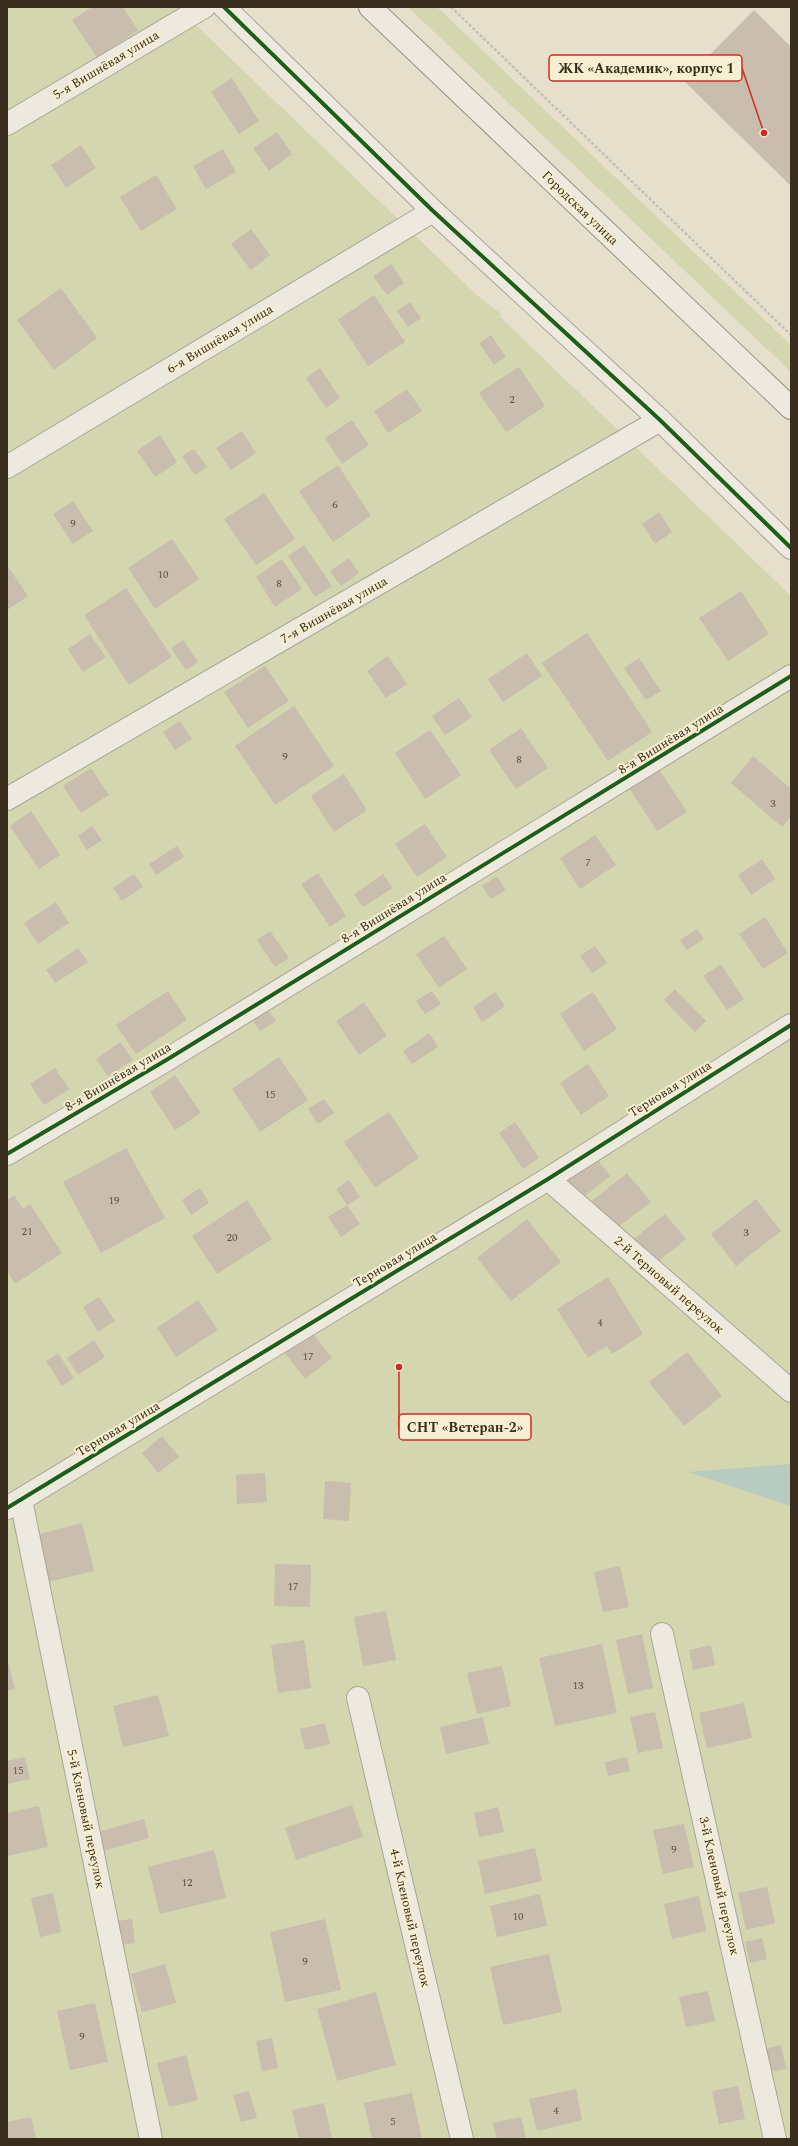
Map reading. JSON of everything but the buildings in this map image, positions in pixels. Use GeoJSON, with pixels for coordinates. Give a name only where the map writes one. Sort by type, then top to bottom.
{"type":"FeatureCollection","features":[{"type":"Feature","properties":{"kind":"street","name":"5-я Вишнёвая улица"},"geometry":{"type":"LineString","coordinates":[[7,124],[204,7]]}},
{"type":"Feature","properties":{"kind":"street"},"geometry":{"type":"LineString","coordinates":[[224,7],[433,211],[660,420],[791,548]]}},
{"type":"Feature","properties":{"kind":"street","name":"Городская улица"},"geometry":{"type":"LineString","coordinates":[[370,7],[791,408]]}},
{"type":"Feature","properties":{"kind":"street","name":"6-я Вишнёвая улица"},"geometry":{"type":"LineString","coordinates":[[7,467],[433,211]]}},
{"type":"Feature","properties":{"kind":"street","name":"7-я Вишнёвая улица"},"geometry":{"type":"LineString","coordinates":[[7,799],[660,420]]}},
{"type":"Feature","properties":{"kind":"street","name":"8-я Вишнёвая улица"},"geometry":{"type":"LineString","coordinates":[[7,1154],[168,1059],[791,676]]}},
{"type":"Feature","properties":{"kind":"street","name":"Терновая улица"},"geometry":{"type":"LineString","coordinates":[[14,1504],[548,1179],[791,1025]]}},
{"type":"Feature","properties":{"kind":"street","name":"2-й Терновый переулок"},"geometry":{"type":"LineString","coordinates":[[548,1179],[791,1391]]}},
{"type":"Feature","properties":{"kind":"street","name":"5-й Кленовый переулок"},"geometry":{"type":"LineString","coordinates":[[14,1504],[151,2139]]}},
{"type":"Feature","properties":{"kind":"street","name":"3-й Кленовый переулок"},"geometry":{"type":"LineString","coordinates":[[662,1634],[776,2139]]}},
{"type":"Feature","properties":{"kind":"street","name":"4-й Кленовый переулок"},"geometry":{"type":"LineString","coordinates":[[358,1698],[462,2139]]}},
{"type":"Feature","properties":{"kind":"path"},"geometry":{"type":"LineString","coordinates":[[451,7],[791,335]]}},
{"type":"Feature","properties":{"kind":"green space"},"geometry":{"type":"Polygon","coordinates":[[[7,7],[177,7],[478,296],[501,314],[499,316],[791,596],[791,2139],[7,2139],[7,7]]]}},
{"type":"Feature","properties":{"kind":"green space"},"geometry":{"type":"Polygon","coordinates":[[[408,7],[437,7],[791,345],[791,372],[408,7]]]}},
{"type":"Feature","properties":{"kind":"shaded area"},"geometry":{"type":"Polygon","coordinates":[[[791,1464],[791,1506],[688,1472],[791,1464]]]}},
{"type":"Feature","properties":{"kind":"cycle path"},"geometry":{"type":"LineString","coordinates":[[224,7],[433,211],[660,420],[791,548]]}},
{"type":"Feature","properties":{"kind":"cycle path"},"geometry":{"type":"LineString","coordinates":[[7,1154],[168,1059],[791,676]]}},
{"type":"Feature","properties":{"kind":"cycle path"},"geometry":{"type":"LineString","coordinates":[[7,1508],[548,1179],[791,1025]]}},
{"type":"Feature","properties":{"kind":"place","name":"ЖК «Академик», корпус 1"},"geometry":{"type":"Point","coordinates":[764,133]}},
{"type":"Feature","properties":{"kind":"place","name":"СНТ «Ветеран-2»"},"geometry":{"type":"Point","coordinates":[399,1367]}}]}
